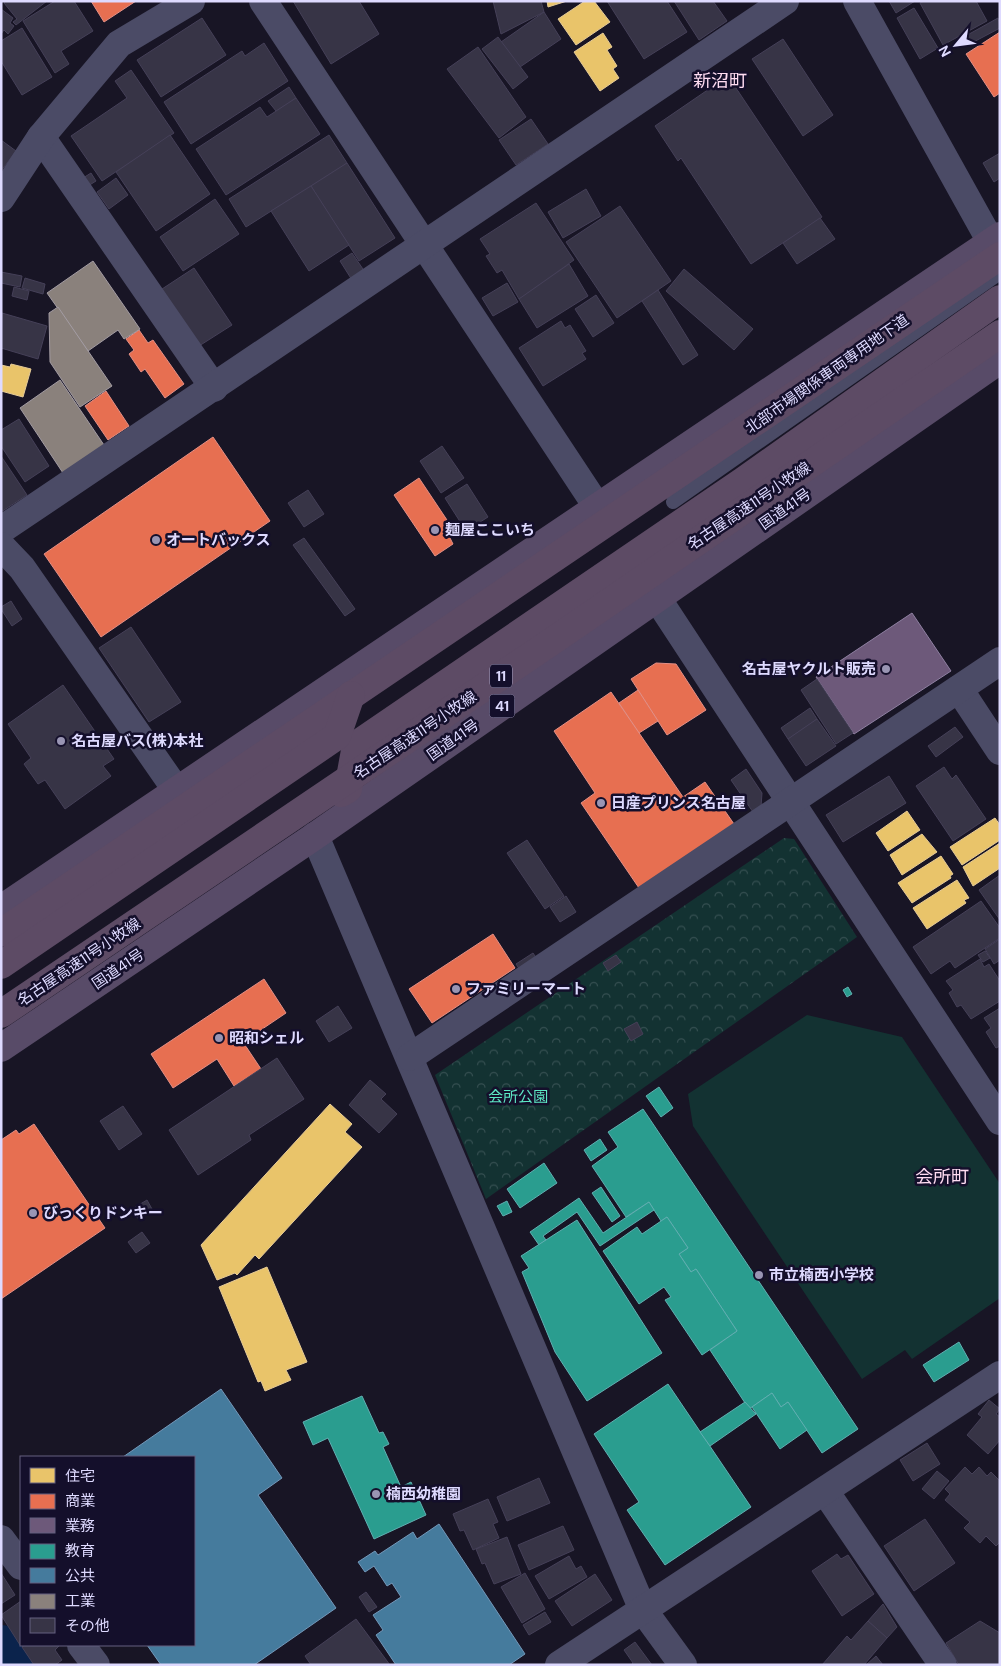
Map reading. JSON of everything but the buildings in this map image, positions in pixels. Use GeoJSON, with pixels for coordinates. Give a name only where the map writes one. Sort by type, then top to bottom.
{"type":"FeatureCollection","features":[{"type":"Feature","properties":{"kind":"highway"},"geometry":{"type":"LineString","coordinates":[[1,909],[598,508],[997,244]]}},
{"type":"Feature","properties":{"kind":"highway"},"geometry":{"type":"LineString","coordinates":[[1,933],[350,695],[997,244]]}},
{"type":"Feature","properties":{"kind":"highway"},"geometry":{"type":"LineString","coordinates":[[1,1026],[13,1012],[348,789],[356,745],[743,481],[1000,299]]}},
{"type":"Feature","properties":{"kind":"highway","name":"名古屋高速11号小牧線"},"geometry":{"type":"LineString","coordinates":[[13,1012],[1000,334]]}},
{"type":"Feature","properties":{"kind":"highway","name":"国道41号"},"geometry":{"type":"LineString","coordinates":[[1,1048],[315,836],[1000,360]]}},
{"type":"Feature","properties":{"kind":"highway"},"geometry":{"type":"LineString","coordinates":[[1,964],[337,736],[350,695]]}},
{"type":"Feature","properties":{"kind":"street"},"geometry":{"type":"LineString","coordinates":[[1,198],[41,137],[119,44],[191,1]]}},
{"type":"Feature","properties":{"kind":"street"},"geometry":{"type":"LineString","coordinates":[[263,1],[598,508]]}},
{"type":"Feature","properties":{"kind":"street"},"geometry":{"type":"LineString","coordinates":[[1,530],[214,388],[784,1]]}},
{"type":"Feature","properties":{"kind":"street"},"geometry":{"type":"LineString","coordinates":[[857,1],[997,244]]}},
{"type":"Feature","properties":{"kind":"street"},"geometry":{"type":"LineString","coordinates":[[41,137],[214,388]]}},
{"type":"Feature","properties":{"kind":"street"},"geometry":{"type":"LineString","coordinates":[[1,546],[22,568],[176,791]]}},
{"type":"Feature","properties":{"kind":"street"},"geometry":{"type":"LineString","coordinates":[[657,598],[1000,1121]]}},
{"type":"Feature","properties":{"kind":"street"},"geometry":{"type":"LineString","coordinates":[[410,1057],[1000,661]]}},
{"type":"Feature","properties":{"kind":"street"},"geometry":{"type":"LineString","coordinates":[[959,689],[1000,751]]}},
{"type":"Feature","properties":{"kind":"street"},"geometry":{"type":"LineString","coordinates":[[315,836],[643,1610],[683,1665]]}},
{"type":"Feature","properties":{"kind":"street"},"geometry":{"type":"LineString","coordinates":[[559,1665],[1000,1374]]}},
{"type":"Feature","properties":{"kind":"street"},"geometry":{"type":"LineString","coordinates":[[825,1491],[943,1665]]}},
{"type":"Feature","properties":{"kind":"street"},"geometry":{"type":"LineString","coordinates":[[1,1539],[20,1565]]}},
{"type":"Feature","properties":{"kind":"street"},"geometry":{"type":"LineString","coordinates":[[82,1646],[96,1665]]}},
{"type":"Feature","properties":{"kind":"lane","name":"北部市場関係車両専用地下道"},"geometry":{"type":"LineString","coordinates":[[672,502],[1000,273]]}},
{"type":"Feature","properties":{"kind":"green space","name":"会所公園"},"geometry":{"type":"Polygon","coordinates":[[[784,838],[794,839],[857,937],[486,1199],[435,1075],[784,838]]]}},
{"type":"Feature","properties":{"kind":"green space"},"geometry":{"type":"Polygon","coordinates":[[[807,1015],[902,1037],[1000,1184],[1000,1298],[912,1359],[905,1350],[862,1379],[693,1126],[688,1094],[807,1015]]]}},
{"type":"Feature","properties":{"kind":"waterway"},"geometry":{"type":"LineString","coordinates":[[1,1652],[10,1665]]}},
{"type":"Feature","properties":{"kind":"place","name":"麺屋ここいち"},"geometry":{"type":"Point","coordinates":[435,530]}},
{"type":"Feature","properties":{"kind":"place","name":"オートバックス"},"geometry":{"type":"Point","coordinates":[156,540]}},
{"type":"Feature","properties":{"kind":"place","name":"名古屋ヤクルト販売"},"geometry":{"type":"Point","coordinates":[886,669]}},
{"type":"Feature","properties":{"kind":"place","name":"名古屋バス(株)本社"},"geometry":{"type":"Point","coordinates":[61,741]}},
{"type":"Feature","properties":{"kind":"place","name":"日産プリンス名古屋"},"geometry":{"type":"Point","coordinates":[601,803]}},
{"type":"Feature","properties":{"kind":"place","name":"ファミリーマート"},"geometry":{"type":"Point","coordinates":[456,989]}},
{"type":"Feature","properties":{"kind":"place","name":"昭和シェル"},"geometry":{"type":"Point","coordinates":[219,1038]}},
{"type":"Feature","properties":{"kind":"place","name":"びっくりドンキー"},"geometry":{"type":"Point","coordinates":[33,1213]}},
{"type":"Feature","properties":{"kind":"place","name":"市立楠西小学校"},"geometry":{"type":"Point","coordinates":[759,1275]}},
{"type":"Feature","properties":{"kind":"place","name":"楠西幼稚園"},"geometry":{"type":"Point","coordinates":[376,1494]}},
{"type":"Feature","properties":{"kind":"district","name":"新沼町"},"geometry":{"type":"Point","coordinates":[720,81]}},
{"type":"Feature","properties":{"kind":"district","name":"会所町"},"geometry":{"type":"Point","coordinates":[942,1177]}}]}
